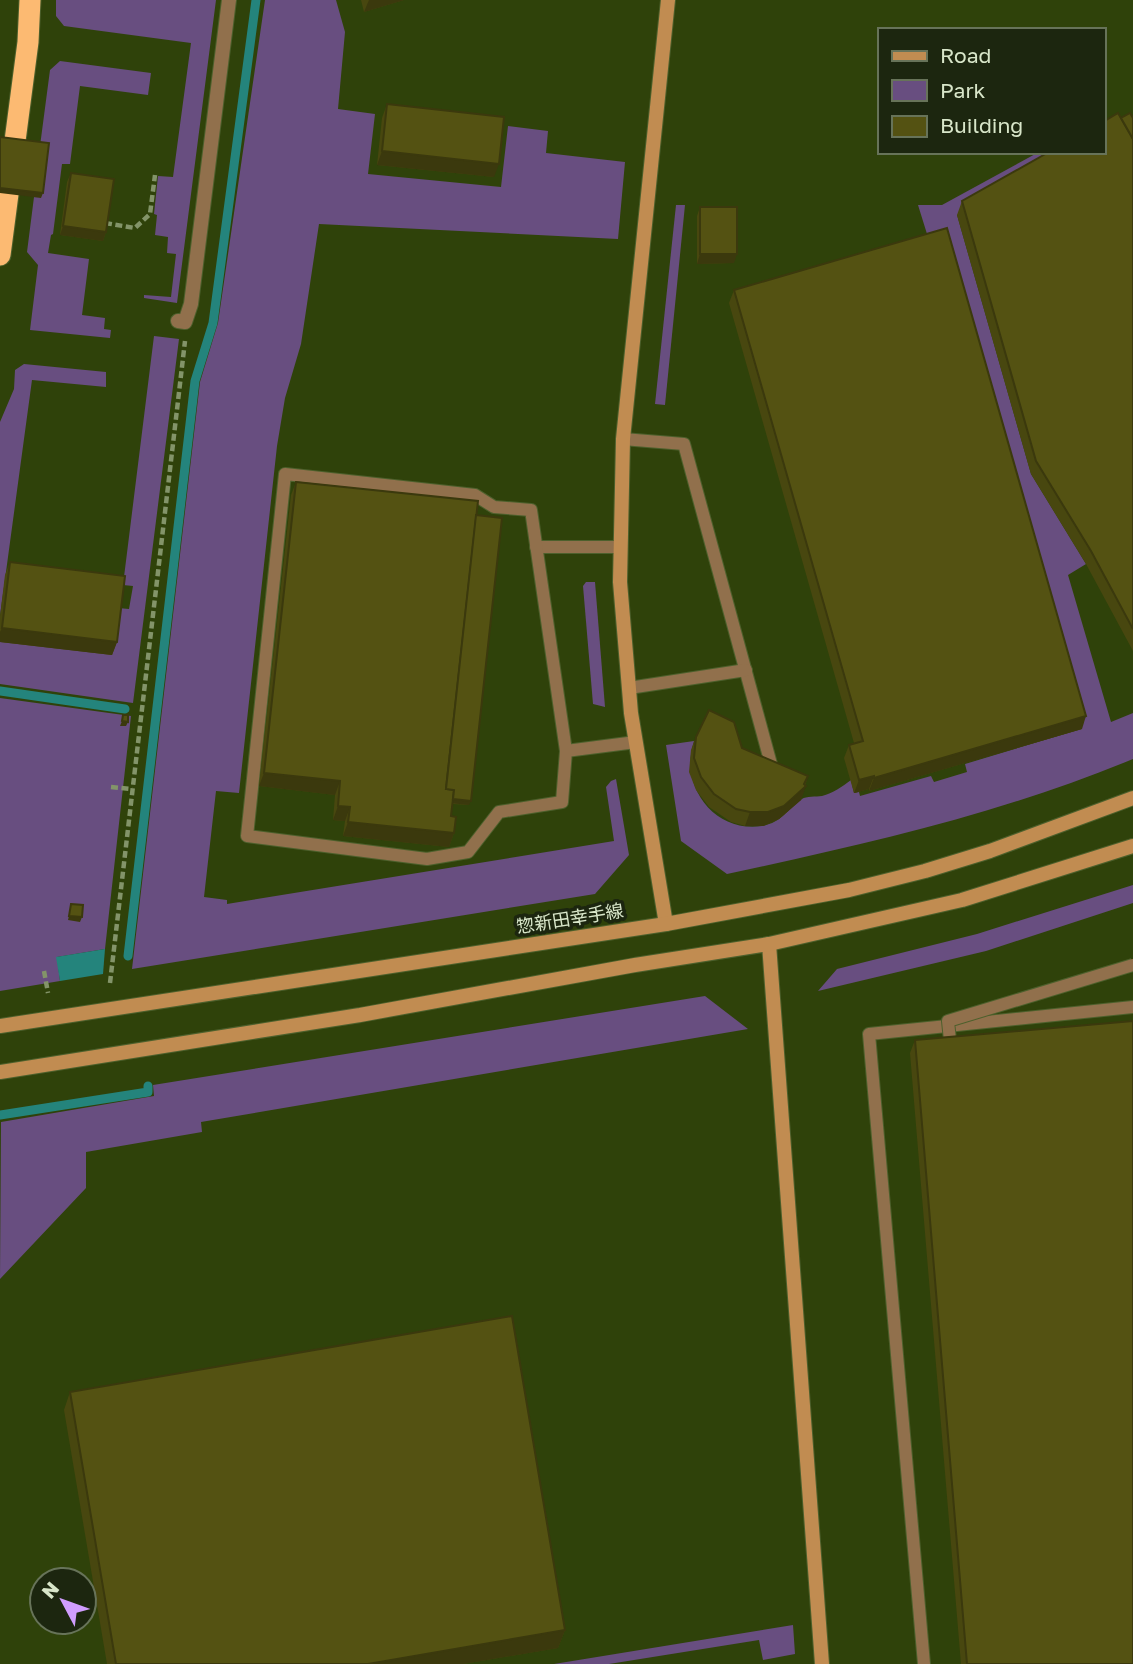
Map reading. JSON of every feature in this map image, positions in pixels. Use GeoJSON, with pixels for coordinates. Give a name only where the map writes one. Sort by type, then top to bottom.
{"type":"FeatureCollection","features":[{"type":"Feature","properties":{"kind":"highway"},"geometry":{"type":"LineString","coordinates":[[0,256],[28,43],[30,0]]}},
{"type":"Feature","properties":{"kind":"main road"},"geometry":{"type":"LineString","coordinates":[[666,924],[636,742],[620,582],[623,439],[668,0]]}},
{"type":"Feature","properties":{"kind":"main road","name":"惣新田幸手線"},"geometry":{"type":"LineString","coordinates":[[0,1026],[666,924],[849,890],[990,851],[1133,798]]}},
{"type":"Feature","properties":{"kind":"main road"},"geometry":{"type":"LineString","coordinates":[[0,1072],[334,1020],[635,965],[769,944],[962,900],[1133,846]]}},
{"type":"Feature","properties":{"kind":"main road"},"geometry":{"type":"LineString","coordinates":[[769,944],[822,1664]]}},
{"type":"Feature","properties":{"kind":"street"},"geometry":{"type":"LineString","coordinates":[[182,322],[191,304],[229,0]]}},
{"type":"Feature","properties":{"kind":"lane"},"geometry":{"type":"LineString","coordinates":[[623,439],[684,444],[771,764]]}},
{"type":"Feature","properties":{"kind":"lane"},"geometry":{"type":"LineString","coordinates":[[285,474],[475,495],[494,507],[530,510],[566,751],[562,802],[499,811],[468,852],[427,859],[247,836],[285,474]]}},
{"type":"Feature","properties":{"kind":"lane"},"geometry":{"type":"LineString","coordinates":[[536,547],[621,547]]}},
{"type":"Feature","properties":{"kind":"lane"},"geometry":{"type":"LineString","coordinates":[[629,688],[746,670]]}},
{"type":"Feature","properties":{"kind":"lane"},"geometry":{"type":"LineString","coordinates":[[566,751],[636,742]]}},
{"type":"Feature","properties":{"kind":"lane"},"geometry":{"type":"LineString","coordinates":[[951,1050],[948,1021],[1133,965]]}},
{"type":"Feature","properties":{"kind":"lane"},"geometry":{"type":"LineString","coordinates":[[924,1664],[869,1034],[1133,1007]]}},
{"type":"Feature","properties":{"kind":"path"},"geometry":{"type":"LineString","coordinates":[[105,223],[135,228],[150,214],[155,175]]}},
{"type":"Feature","properties":{"kind":"path"},"geometry":{"type":"LineString","coordinates":[[110,984],[185,340],[182,322]]}},
{"type":"Feature","properties":{"kind":"path"},"geometry":{"type":"LineString","coordinates":[[111,787],[132,789]]}},
{"type":"Feature","properties":{"kind":"path"},"geometry":{"type":"LineString","coordinates":[[44,971],[48,993]]}},
{"type":"Feature","properties":{"kind":"green space"},"geometry":{"type":"Polygon","coordinates":[[[56,0],[216,0],[177,303],[144,298],[144,295],[171,297],[176,254],[167,253],[168,237],[155,235],[157,215],[154,214],[158,176],[173,177],[191,43],[64,26],[56,16],[56,0]]]}},
{"type":"Feature","properties":{"kind":"green space"},"geometry":{"type":"Polygon","coordinates":[[[265,0],[336,0],[345,32],[338,109],[375,114],[368,174],[501,187],[508,126],[548,131],[546,153],[625,162],[618,239],[319,224],[301,344],[285,398],[277,446],[239,793],[216,791],[204,897],[227,900],[227,904],[614,841],[606,787],[616,779],[629,855],[595,894],[132,969],[200,382],[218,323],[265,0]]]}},
{"type":"Feature","properties":{"kind":"green space"},"geometry":{"type":"Polygon","coordinates":[[[60,61],[151,73],[148,95],[80,86],[70,164],[62,164],[48,253],[89,259],[82,315],[105,318],[104,329],[111,330],[110,338],[30,330],[38,265],[27,252],[34,197],[41,197],[40,146],[50,70],[60,61]]]}},
{"type":"Feature","properties":{"kind":"green space"},"geometry":{"type":"Polygon","coordinates":[[[1035,154],[1064,154],[957,215],[1031,474],[1086,564],[1068,575],[1111,722],[1133,713],[1133,759],[1083,779],[983,812],[882,839],[727,874],[681,841],[666,745],[694,741],[691,758],[696,790],[715,814],[729,822],[762,826],[780,818],[804,798],[826,795],[851,780],[854,793],[859,792],[860,796],[931,776],[934,782],[967,772],[965,764],[1081,729],[918,205],[942,205],[1035,154]]]}},
{"type":"Feature","properties":{"kind":"green space"},"geometry":{"type":"Polygon","coordinates":[[[676,205],[685,205],[665,405],[655,404],[676,205]]]}},
{"type":"Feature","properties":{"kind":"green space"},"geometry":{"type":"Polygon","coordinates":[[[154,336],[179,339],[133,703],[0,684],[0,642],[118,608],[129,609],[133,586],[123,585],[154,336]]]}},
{"type":"Feature","properties":{"kind":"green space"},"geometry":{"type":"Polygon","coordinates":[[[24,364],[106,372],[106,387],[32,380],[0,616],[0,422],[14,389],[15,370],[24,364]]]}},
{"type":"Feature","properties":{"kind":"green space"},"geometry":{"type":"Polygon","coordinates":[[[586,582],[595,582],[605,707],[593,704],[583,586],[586,582]]]}},
{"type":"Feature","properties":{"kind":"green space"},"geometry":{"type":"Polygon","coordinates":[[[0,698],[131,716],[105,949],[57,957],[60,981],[0,991],[0,698]]]}},
{"type":"Feature","properties":{"kind":"green space"},"geometry":{"type":"Polygon","coordinates":[[[1133,885],[1133,903],[986,951],[818,991],[837,969],[977,934],[1133,885]]]}},
{"type":"Feature","properties":{"kind":"green space"},"geometry":{"type":"Polygon","coordinates":[[[705,996],[748,1029],[201,1122],[202,1132],[86,1152],[86,1188],[0,1279],[1,1122],[154,1096],[153,1085],[705,996]]]}},
{"type":"Feature","properties":{"kind":"green space"},"geometry":{"type":"Polygon","coordinates":[[[793,1625],[795,1654],[763,1660],[759,1640],[609,1664],[554,1664],[793,1625]]]}},
{"type":"Feature","properties":{"kind":"water"},"geometry":{"type":"Polygon","coordinates":[[[105,949],[103,974],[60,981],[56,957],[105,949]]]}},
{"type":"Feature","properties":{"kind":"building"},"geometry":{"type":"Polygon","coordinates":[[[387,104],[504,117],[499,164],[382,151],[387,104]]]}},
{"type":"Feature","properties":{"kind":"building"},"geometry":{"type":"Polygon","coordinates":[[[1118,113],[1133,139],[1133,629],[1091,551],[1036,461],[962,201],[1045,154],[1105,154],[1105,121],[1118,113]]]}},
{"type":"Feature","properties":{"kind":"building"},"geometry":{"type":"Polygon","coordinates":[[[1130,113],[1133,118],[1133,139],[1121,118],[1130,113]]]}},
{"type":"Feature","properties":{"kind":"building"},"geometry":{"type":"Polygon","coordinates":[[[0,137],[49,143],[43,193],[0,188],[0,137]]]}},
{"type":"Feature","properties":{"kind":"building"},"geometry":{"type":"Polygon","coordinates":[[[71,173],[114,179],[106,232],[63,226],[71,173]]]}},
{"type":"Feature","properties":{"kind":"building"},"geometry":{"type":"Polygon","coordinates":[[[700,207],[737,207],[737,254],[700,254],[700,207]]]}},
{"type":"Feature","properties":{"kind":"building"},"geometry":{"type":"Polygon","coordinates":[[[947,228],[1086,716],[874,778],[859,780],[849,745],[863,741],[734,290],[947,228]]]}},
{"type":"Feature","properties":{"kind":"building"},"geometry":{"type":"Polygon","coordinates":[[[296,482],[478,501],[446,789],[454,790],[451,816],[456,817],[454,833],[348,822],[350,807],[338,806],[340,781],[264,773],[296,482]]]}},
{"type":"Feature","properties":{"kind":"building"},"geometry":{"type":"Polygon","coordinates":[[[476,515],[502,518],[471,801],[453,799],[454,790],[446,789],[476,515]]]}},
{"type":"Feature","properties":{"kind":"building"},"geometry":{"type":"Polygon","coordinates":[[[10,562],[125,576],[117,642],[2,628],[10,562]]]}},
{"type":"Feature","properties":{"kind":"building"},"geometry":{"type":"Polygon","coordinates":[[[709,710],[734,722],[742,748],[808,776],[804,784],[806,786],[784,806],[768,812],[736,809],[714,794],[701,777],[694,758],[696,737],[709,710]]]}},
{"type":"Feature","properties":{"kind":"building"},"geometry":{"type":"Polygon","coordinates":[[[123,715],[128,715],[128,722],[122,721],[123,715]]]}},
{"type":"Feature","properties":{"kind":"building"},"geometry":{"type":"Polygon","coordinates":[[[71,904],[83,905],[82,917],[69,916],[71,904]]]}},
{"type":"Feature","properties":{"kind":"building"},"geometry":{"type":"Polygon","coordinates":[[[1133,1021],[1133,1664],[967,1664],[915,1040],[1133,1021]]]}},
{"type":"Feature","properties":{"kind":"building"},"geometry":{"type":"Polygon","coordinates":[[[512,1316],[565,1630],[368,1664],[116,1664],[70,1392],[512,1316]]]}},
{"type":"Feature","properties":{"kind":"waterway"},"geometry":{"type":"LineString","coordinates":[[128,956],[195,381],[213,323],[256,0]]}},
{"type":"Feature","properties":{"kind":"waterway"},"geometry":{"type":"LineString","coordinates":[[0,691],[125,709]]}},
{"type":"Feature","properties":{"kind":"waterway"},"geometry":{"type":"LineString","coordinates":[[0,1115],[148,1092],[148,1086]]}}]}
